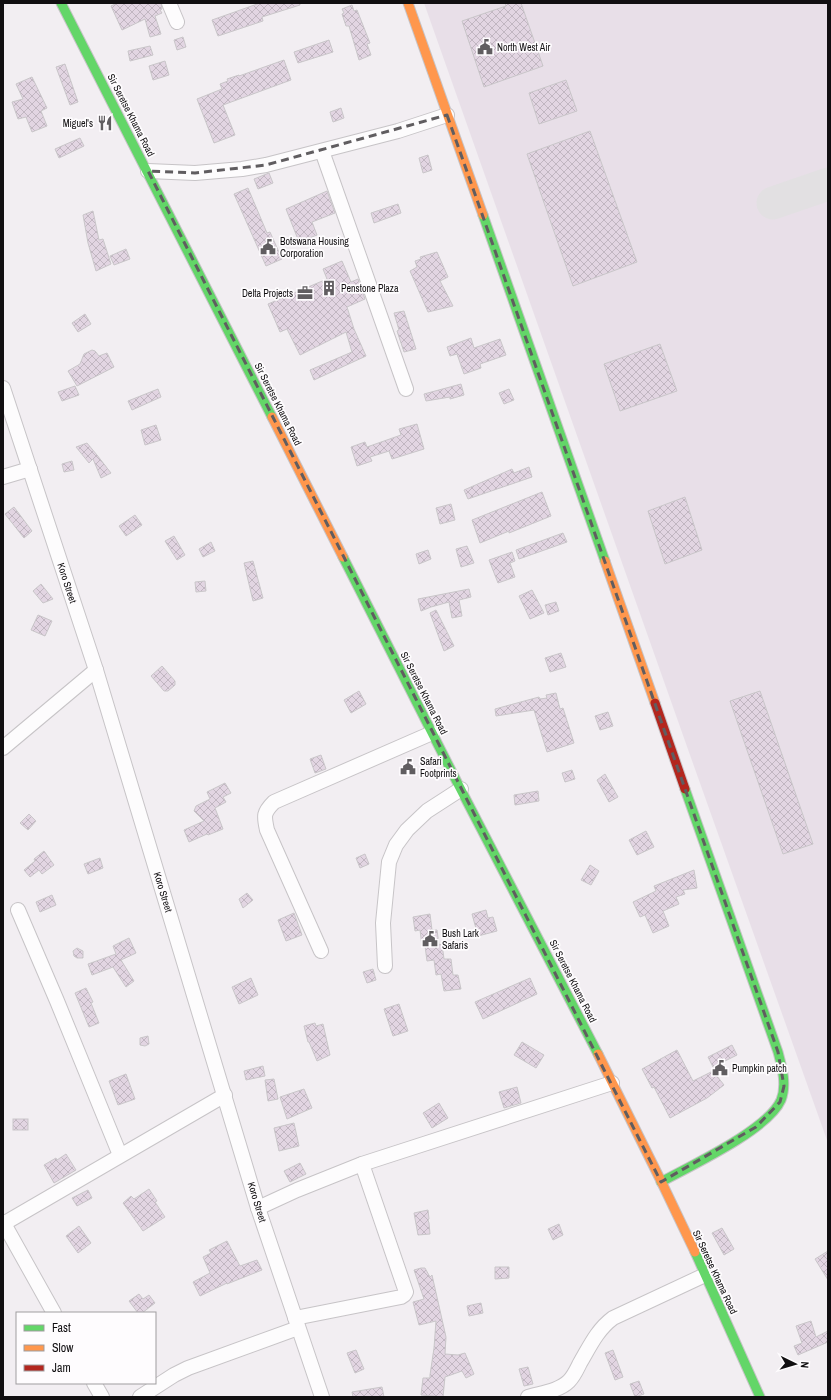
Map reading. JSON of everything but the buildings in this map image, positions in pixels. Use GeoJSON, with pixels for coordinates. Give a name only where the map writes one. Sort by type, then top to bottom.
{"type":"FeatureCollection","features":[{"type":"Feature","properties":{"kind":"main road","name":"Sir Seretse Khama Road"},"geometry":{"type":"LineString","coordinates":[[61,3],[148,171],[432,733],[612,1083],[705,1274],[760,1397]]}},
{"type":"Feature","properties":{"kind":"main road"},"geometry":{"type":"LineString","coordinates":[[408,3],[776,1045],[782,1068],[784,1086],[780,1102],[769,1116],[739,1138],[661,1182]]}},
{"type":"Feature","properties":{"kind":"street"},"geometry":{"type":"LineString","coordinates":[[169,3],[177,22]]}},
{"type":"Feature","properties":{"kind":"street"},"geometry":{"type":"LineString","coordinates":[[148,171],[195,173],[242,169],[266,165],[398,131],[447,115]]}},
{"type":"Feature","properties":{"kind":"street"},"geometry":{"type":"LineString","coordinates":[[322,151],[406,389]]}},
{"type":"Feature","properties":{"kind":"street","name":"Koro Street"},"geometry":{"type":"LineString","coordinates":[[3,388],[96,670],[258,1208],[322,1397]]}},
{"type":"Feature","properties":{"kind":"street"},"geometry":{"type":"LineString","coordinates":[[3,477],[30,469]]}},
{"type":"Feature","properties":{"kind":"street"},"geometry":{"type":"LineString","coordinates":[[3,748],[96,670]]}},
{"type":"Feature","properties":{"kind":"street"},"geometry":{"type":"LineString","coordinates":[[321,952],[267,830],[264,819],[267,810],[274,802],[432,733]]}},
{"type":"Feature","properties":{"kind":"street"},"geometry":{"type":"LineString","coordinates":[[384,966],[382,923],[389,862],[396,845],[407,830],[427,811],[461,789]]}},
{"type":"Feature","properties":{"kind":"street"},"geometry":{"type":"LineString","coordinates":[[18,910],[120,1155]]}},
{"type":"Feature","properties":{"kind":"street"},"geometry":{"type":"LineString","coordinates":[[258,1208],[297,1190],[362,1164],[612,1083]]}},
{"type":"Feature","properties":{"kind":"street"},"geometry":{"type":"LineString","coordinates":[[53,1312],[3,1223],[224,1095]]}},
{"type":"Feature","properties":{"kind":"street"},"geometry":{"type":"LineString","coordinates":[[140,1397],[174,1375],[188,1368],[297,1323],[404,1295],[406,1292],[362,1164]]}},
{"type":"Feature","properties":{"kind":"street"},"geometry":{"type":"LineString","coordinates":[[528,1397],[559,1388],[568,1382],[575,1373],[603,1325],[613,1318],[705,1274]]}},
{"type":"Feature","properties":{"kind":"street"},"geometry":{"type":"LineString","coordinates":[[95,1384],[102,1397]]}},
{"type":"Feature","properties":{"kind":"highlighted area"},"geometry":{"type":"Polygon","coordinates":[[[447,115],[778,1052],[784,1086],[780,1102],[756,1127],[661,1182],[148,171],[195,173],[266,165],[447,115]]]}},
{"type":"Feature","properties":{"kind":"shaded area"},"geometry":{"type":"Polygon","coordinates":[[[424,3],[828,3],[828,1143],[690,755],[424,3]]]}},
{"type":"Feature","properties":{"kind":"taxiway"},"geometry":{"type":"LineString","coordinates":[[773,203],[828,184]]}},
{"type":"Feature","properties":{"kind":"traffic: fast"},"geometry":{"type":"LineString","coordinates":[[61,3],[272,417]]}},
{"type":"Feature","properties":{"kind":"traffic: fast"},"geometry":{"type":"LineString","coordinates":[[483,215],[605,561]]}},
{"type":"Feature","properties":{"kind":"traffic: fast"},"geometry":{"type":"LineString","coordinates":[[343,557],[459,786],[598,1054]]}},
{"type":"Feature","properties":{"kind":"traffic: fast"},"geometry":{"type":"LineString","coordinates":[[661,1182],[727,1146],[761,1123],[781,1100],[784,1088],[778,1052],[685,789]]}},
{"type":"Feature","properties":{"kind":"traffic: fast"},"geometry":{"type":"LineString","coordinates":[[695,1252],[760,1397]]}},
{"type":"Feature","properties":{"kind":"traffic: slow"},"geometry":{"type":"LineString","coordinates":[[408,3],[483,215]]}},
{"type":"Feature","properties":{"kind":"traffic: slow"},"geometry":{"type":"LineString","coordinates":[[272,417],[343,557]]}},
{"type":"Feature","properties":{"kind":"traffic: slow"},"geometry":{"type":"LineString","coordinates":[[605,561],[655,703]]}},
{"type":"Feature","properties":{"kind":"traffic: slow"},"geometry":{"type":"LineString","coordinates":[[598,1054],[695,1252]]}},
{"type":"Feature","properties":{"kind":"traffic: jam"},"geometry":{"type":"LineString","coordinates":[[655,703],[685,789]]}},
{"type":"Feature","properties":{"kind":"place","name":"North West Air"},"geometry":{"type":"Point","coordinates":[485,47]}},
{"type":"Feature","properties":{"kind":"place","name":"Miguel's"},"geometry":{"type":"Point","coordinates":[105,123]}},
{"type":"Feature","properties":{"kind":"place","name":"Botswana Housing Corporation"},"geometry":{"type":"Point","coordinates":[268,247]}},
{"type":"Feature","properties":{"kind":"place","name":"Penstone Plaza"},"geometry":{"type":"Point","coordinates":[329,288]}},
{"type":"Feature","properties":{"kind":"place","name":"Delta Projects"},"geometry":{"type":"Point","coordinates":[305,293]}},
{"type":"Feature","properties":{"kind":"place","name":"Safari Footprints"},"geometry":{"type":"Point","coordinates":[408,767]}},
{"type":"Feature","properties":{"kind":"place","name":"Bush Lark Safaris"},"geometry":{"type":"Point","coordinates":[430,939]}},
{"type":"Feature","properties":{"kind":"place","name":"Pumpkin patch"},"geometry":{"type":"Point","coordinates":[720,1068]}}]}
